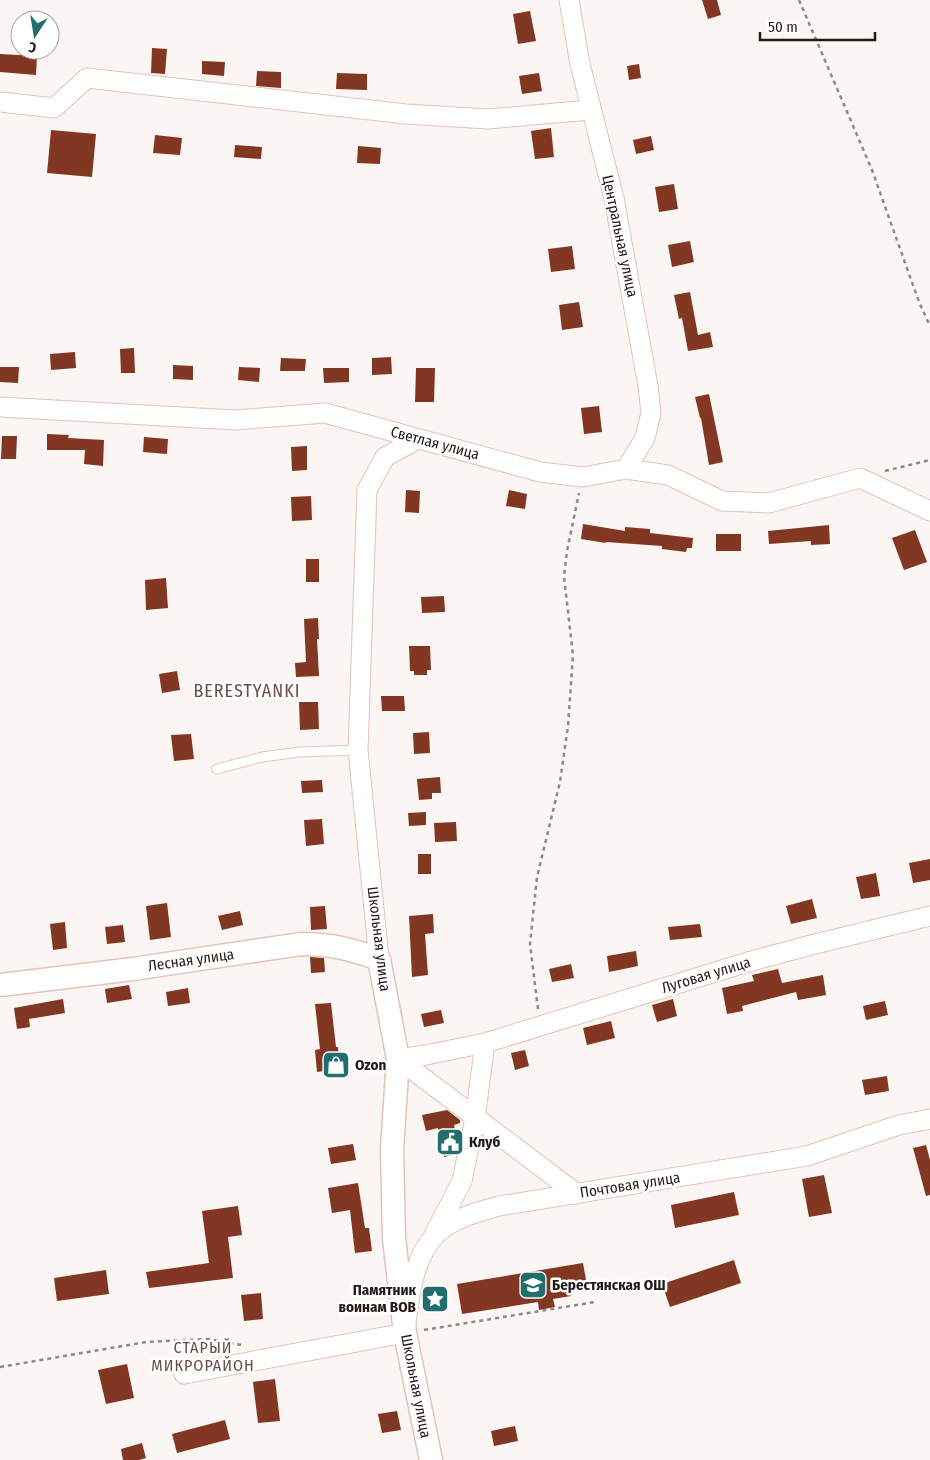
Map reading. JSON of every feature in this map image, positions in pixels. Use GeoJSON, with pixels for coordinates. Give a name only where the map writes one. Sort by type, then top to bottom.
{"type":"FeatureCollection","features":[{"type":"Feature","properties":{"kind":"street","name":"Центральная улица"},"geometry":{"type":"LineString","coordinates":[[569,0],[590,110],[614,198],[648,386],[651,413],[645,438],[626,469]]}},
{"type":"Feature","properties":{"kind":"street"},"geometry":{"type":"LineString","coordinates":[[0,102],[54,108],[87,78],[406,114],[488,119],[590,110]]}},
{"type":"Feature","properties":{"kind":"street","name":"Светлая улица"},"geometry":{"type":"LineString","coordinates":[[0,407],[236,420],[326,413],[540,472],[583,477],[626,469],[668,476],[722,501],[769,502],[860,478]]}},
{"type":"Feature","properties":{"kind":"street","name":"Школьная улица"},"geometry":{"type":"LineString","coordinates":[[418,439],[385,457],[367,490],[358,750],[380,959],[398,1059],[392,1149],[394,1238],[406,1333],[431,1460]]}},
{"type":"Feature","properties":{"kind":"street"},"geometry":{"type":"LineString","coordinates":[[860,478],[930,511]]}},
{"type":"Feature","properties":{"kind":"street","name":"Луговая улица"},"geometry":{"type":"LineString","coordinates":[[398,1059],[485,1043],[748,962],[930,916]]}},
{"type":"Feature","properties":{"kind":"street","name":"Лесная улица"},"geometry":{"type":"LineString","coordinates":[[0,985],[133,969],[301,944],[343,947],[380,959]]}},
{"type":"Feature","properties":{"kind":"street"},"geometry":{"type":"LineString","coordinates":[[432,1238],[462,1181],[475,1118],[485,1043]]}},
{"type":"Feature","properties":{"kind":"street"},"geometry":{"type":"LineString","coordinates":[[398,1059],[576,1194]]}},
{"type":"Feature","properties":{"kind":"street","name":"Почтовая улица"},"geometry":{"type":"LineString","coordinates":[[406,1333],[409,1298],[422,1255],[432,1238],[447,1225],[470,1214],[499,1206],[807,1156],[899,1126],[930,1119]]}},
{"type":"Feature","properties":{"kind":"street"},"geometry":{"type":"LineString","coordinates":[[184,1374],[406,1333]]}},
{"type":"Feature","properties":{"kind":"lane"},"geometry":{"type":"LineString","coordinates":[[217,768],[300,752],[358,750]]}},
{"type":"Feature","properties":{"kind":"path"},"geometry":{"type":"LineString","coordinates":[[799,0],[872,170],[919,302],[930,326]]}},
{"type":"Feature","properties":{"kind":"path"},"geometry":{"type":"LineString","coordinates":[[860,478],[930,460]]}},
{"type":"Feature","properties":{"kind":"path"},"geometry":{"type":"LineString","coordinates":[[540,1026],[530,944],[537,877],[560,782],[568,726],[573,655],[564,577],[567,551],[583,477]]}},
{"type":"Feature","properties":{"kind":"path"},"geometry":{"type":"LineString","coordinates":[[406,1333],[595,1302]]}},
{"type":"Feature","properties":{"kind":"path"},"geometry":{"type":"LineString","coordinates":[[0,1367],[146,1342],[209,1340],[246,1346]]}},
{"type":"Feature","properties":{"kind":"building"},"geometry":{"type":"Polygon","coordinates":[[[702,0],[717,0],[721,15],[708,19],[702,0]]]}},
{"type":"Feature","properties":{"kind":"building"},"geometry":{"type":"Polygon","coordinates":[[[530,11],[536,41],[518,44],[513,14],[530,11]]]}},
{"type":"Feature","properties":{"kind":"building"},"geometry":{"type":"Polygon","coordinates":[[[152,48],[167,49],[165,74],[151,73],[152,48]]]}},
{"type":"Feature","properties":{"kind":"building"},"geometry":{"type":"Polygon","coordinates":[[[0,54],[10,55],[10,60],[37,60],[36,75],[0,72],[0,54]]]}},
{"type":"Feature","properties":{"kind":"building"},"geometry":{"type":"Polygon","coordinates":[[[202,61],[225,62],[224,76],[202,74],[202,61]]]}},
{"type":"Feature","properties":{"kind":"building"},"geometry":{"type":"Polygon","coordinates":[[[639,64],[641,78],[629,80],[627,66],[639,64]]]}},
{"type":"Feature","properties":{"kind":"building"},"geometry":{"type":"Polygon","coordinates":[[[257,71],[281,72],[281,88],[256,86],[257,71]]]}},
{"type":"Feature","properties":{"kind":"building"},"geometry":{"type":"Polygon","coordinates":[[[337,73],[367,74],[367,90],[336,89],[337,73]]]}},
{"type":"Feature","properties":{"kind":"building"},"geometry":{"type":"Polygon","coordinates":[[[539,73],[542,91],[522,94],[519,76],[539,73]]]}},
{"type":"Feature","properties":{"kind":"building"},"geometry":{"type":"Polygon","coordinates":[[[551,128],[554,157],[535,159],[531,131],[551,128]]]}},
{"type":"Feature","properties":{"kind":"building"},"geometry":{"type":"Polygon","coordinates":[[[51,130],[96,134],[92,177],[47,173],[51,130]]]}},
{"type":"Feature","properties":{"kind":"building"},"geometry":{"type":"Polygon","coordinates":[[[155,135],[182,138],[180,155],[153,153],[155,135]]]}},
{"type":"Feature","properties":{"kind":"building"},"geometry":{"type":"Polygon","coordinates":[[[651,136],[654,150],[636,154],[633,140],[651,136]]]}},
{"type":"Feature","properties":{"kind":"building"},"geometry":{"type":"Polygon","coordinates":[[[235,145],[262,147],[261,159],[234,157],[235,145]]]}},
{"type":"Feature","properties":{"kind":"building"},"geometry":{"type":"Polygon","coordinates":[[[358,146],[381,148],[380,164],[357,163],[358,146]]]}},
{"type":"Feature","properties":{"kind":"building"},"geometry":{"type":"Polygon","coordinates":[[[674,184],[678,209],[659,212],[655,187],[674,184]]]}},
{"type":"Feature","properties":{"kind":"building"},"geometry":{"type":"Polygon","coordinates":[[[690,241],[694,262],[672,267],[668,245],[690,241]]]}},
{"type":"Feature","properties":{"kind":"building"},"geometry":{"type":"Polygon","coordinates":[[[572,246],[575,269],[551,272],[548,249],[572,246]]]}},
{"type":"Feature","properties":{"kind":"building"},"geometry":{"type":"Polygon","coordinates":[[[690,292],[698,335],[710,332],[713,347],[688,351],[682,318],[679,319],[674,295],[690,292]]]}},
{"type":"Feature","properties":{"kind":"building"},"geometry":{"type":"Polygon","coordinates":[[[579,302],[583,327],[562,330],[559,305],[579,302]]]}},
{"type":"Feature","properties":{"kind":"building"},"geometry":{"type":"Polygon","coordinates":[[[134,348],[135,373],[121,373],[120,349],[134,348]]]}},
{"type":"Feature","properties":{"kind":"building"},"geometry":{"type":"Polygon","coordinates":[[[75,352],[76,368],[51,370],[50,354],[75,352]]]}},
{"type":"Feature","properties":{"kind":"building"},"geometry":{"type":"Polygon","coordinates":[[[391,357],[392,374],[372,375],[372,358],[391,357]]]}},
{"type":"Feature","properties":{"kind":"building"},"geometry":{"type":"Polygon","coordinates":[[[281,358],[306,359],[305,371],[280,371],[281,358]]]}},
{"type":"Feature","properties":{"kind":"building"},"geometry":{"type":"Polygon","coordinates":[[[173,365],[193,366],[193,380],[173,379],[173,365]]]}},
{"type":"Feature","properties":{"kind":"building"},"geometry":{"type":"Polygon","coordinates":[[[0,367],[19,367],[18,383],[0,382],[0,367]]]}},
{"type":"Feature","properties":{"kind":"building"},"geometry":{"type":"Polygon","coordinates":[[[239,367],[260,368],[259,382],[238,380],[239,367]]]}},
{"type":"Feature","properties":{"kind":"building"},"geometry":{"type":"Polygon","coordinates":[[[323,368],[349,368],[349,382],[324,383],[323,368]]]}},
{"type":"Feature","properties":{"kind":"building"},"geometry":{"type":"Polygon","coordinates":[[[416,368],[435,368],[434,402],[415,402],[416,368]]]}},
{"type":"Feature","properties":{"kind":"building"},"geometry":{"type":"Polygon","coordinates":[[[709,394],[723,462],[709,465],[701,418],[695,397],[709,394]]]}},
{"type":"Feature","properties":{"kind":"building"},"geometry":{"type":"Polygon","coordinates":[[[599,406],[602,432],[584,434],[581,408],[599,406]]]}},
{"type":"Feature","properties":{"kind":"building"},"geometry":{"type":"Polygon","coordinates":[[[47,434],[69,435],[68,438],[104,440],[103,466],[84,464],[85,450],[47,450],[47,434]]]}},
{"type":"Feature","properties":{"kind":"building"},"geometry":{"type":"Polygon","coordinates":[[[2,436],[17,436],[16,459],[1,459],[2,436]]]}},
{"type":"Feature","properties":{"kind":"building"},"geometry":{"type":"Polygon","coordinates":[[[144,437],[168,439],[167,454],[143,452],[144,437]]]}},
{"type":"Feature","properties":{"kind":"building"},"geometry":{"type":"Polygon","coordinates":[[[307,446],[307,470],[292,471],[291,447],[307,446]]]}},
{"type":"Feature","properties":{"kind":"building"},"geometry":{"type":"Polygon","coordinates":[[[406,490],[420,491],[419,513],[405,512],[406,490]]]}},
{"type":"Feature","properties":{"kind":"building"},"geometry":{"type":"Polygon","coordinates":[[[509,490],[527,494],[525,509],[506,506],[509,490]]]}},
{"type":"Feature","properties":{"kind":"building"},"geometry":{"type":"Polygon","coordinates":[[[311,496],[312,520],[292,521],[291,497],[311,496]]]}},
{"type":"Feature","properties":{"kind":"building"},"geometry":{"type":"Polygon","coordinates":[[[583,524],[625,531],[625,527],[650,529],[650,533],[693,538],[692,548],[687,548],[686,552],[662,549],[662,546],[606,543],[581,539],[583,524]]]}},
{"type":"Feature","properties":{"kind":"building"},"geometry":{"type":"Polygon","coordinates":[[[829,525],[830,544],[811,545],[811,541],[769,544],[768,531],[829,525]]]}},
{"type":"Feature","properties":{"kind":"building"},"geometry":{"type":"Polygon","coordinates":[[[915,530],[927,562],[904,570],[892,538],[915,530]]]}},
{"type":"Feature","properties":{"kind":"building"},"geometry":{"type":"Polygon","coordinates":[[[716,534],[741,534],[741,551],[716,551],[716,534]]]}},
{"type":"Feature","properties":{"kind":"building"},"geometry":{"type":"Polygon","coordinates":[[[306,559],[319,559],[319,582],[306,582],[306,559]]]}},
{"type":"Feature","properties":{"kind":"building"},"geometry":{"type":"Polygon","coordinates":[[[166,578],[168,608],[146,610],[145,580],[166,578]]]}},
{"type":"Feature","properties":{"kind":"building"},"geometry":{"type":"Polygon","coordinates":[[[444,596],[445,612],[422,613],[421,597],[444,596]]]}},
{"type":"Feature","properties":{"kind":"building"},"geometry":{"type":"Polygon","coordinates":[[[318,618],[319,676],[296,677],[295,663],[306,662],[304,619],[318,618]]]}},
{"type":"Feature","properties":{"kind":"building"},"geometry":{"type":"Polygon","coordinates":[[[409,646],[430,646],[431,670],[427,670],[427,675],[414,675],[414,671],[410,671],[409,646]]]}},
{"type":"Feature","properties":{"kind":"building"},"geometry":{"type":"Polygon","coordinates":[[[177,671],[180,690],[162,693],[159,674],[177,671]]]}},
{"type":"Feature","properties":{"kind":"building"},"geometry":{"type":"Polygon","coordinates":[[[381,696],[404,696],[405,711],[382,711],[381,696]]]}},
{"type":"Feature","properties":{"kind":"building"},"geometry":{"type":"Polygon","coordinates":[[[299,702],[318,702],[319,729],[300,730],[299,702]]]}},
{"type":"Feature","properties":{"kind":"building"},"geometry":{"type":"Polygon","coordinates":[[[429,732],[430,753],[414,754],[413,733],[429,732]]]}},
{"type":"Feature","properties":{"kind":"building"},"geometry":{"type":"Polygon","coordinates":[[[191,734],[194,759],[174,761],[171,735],[191,734]]]}},
{"type":"Feature","properties":{"kind":"building"},"geometry":{"type":"Polygon","coordinates":[[[440,777],[441,793],[432,793],[432,799],[419,800],[417,779],[440,777]]]}},
{"type":"Feature","properties":{"kind":"building"},"geometry":{"type":"Polygon","coordinates":[[[322,780],[323,792],[302,793],[301,781],[322,780]]]}},
{"type":"Feature","properties":{"kind":"building"},"geometry":{"type":"Polygon","coordinates":[[[426,812],[426,825],[409,826],[408,813],[426,812]]]}},
{"type":"Feature","properties":{"kind":"building"},"geometry":{"type":"Polygon","coordinates":[[[322,819],[324,844],[306,846],[304,820],[322,819]]]}},
{"type":"Feature","properties":{"kind":"building"},"geometry":{"type":"Polygon","coordinates":[[[456,822],[457,841],[435,842],[434,823],[456,822]]]}},
{"type":"Feature","properties":{"kind":"building"},"geometry":{"type":"Polygon","coordinates":[[[418,854],[431,854],[431,874],[418,874],[418,854]]]}},
{"type":"Feature","properties":{"kind":"building"},"geometry":{"type":"Polygon","coordinates":[[[930,859],[930,880],[913,883],[909,863],[930,859]]]}},
{"type":"Feature","properties":{"kind":"building"},"geometry":{"type":"Polygon","coordinates":[[[876,873],[880,896],[861,899],[856,877],[876,873]]]}},
{"type":"Feature","properties":{"kind":"building"},"geometry":{"type":"Polygon","coordinates":[[[812,899],[817,918],[791,924],[786,906],[812,899]]]}},
{"type":"Feature","properties":{"kind":"building"},"geometry":{"type":"Polygon","coordinates":[[[167,903],[171,937],[150,940],[146,906],[167,903]]]}},
{"type":"Feature","properties":{"kind":"building"},"geometry":{"type":"Polygon","coordinates":[[[325,906],[327,929],[311,930],[310,907],[325,906]]]}},
{"type":"Feature","properties":{"kind":"building"},"geometry":{"type":"Polygon","coordinates":[[[240,911],[243,925],[222,930],[218,916],[240,911]]]}},
{"type":"Feature","properties":{"kind":"building"},"geometry":{"type":"Polygon","coordinates":[[[433,914],[434,933],[425,934],[428,975],[412,977],[409,916],[433,914]]]}},
{"type":"Feature","properties":{"kind":"building"},"geometry":{"type":"Polygon","coordinates":[[[65,922],[67,948],[53,950],[50,924],[65,922]]]}},
{"type":"Feature","properties":{"kind":"building"},"geometry":{"type":"Polygon","coordinates":[[[700,924],[702,937],[670,940],[668,927],[700,924]]]}},
{"type":"Feature","properties":{"kind":"building"},"geometry":{"type":"Polygon","coordinates":[[[123,925],[125,942],[107,944],[105,927],[123,925]]]}},
{"type":"Feature","properties":{"kind":"building"},"geometry":{"type":"Polygon","coordinates":[[[636,951],[638,966],[609,972],[607,956],[636,951]]]}},
{"type":"Feature","properties":{"kind":"building"},"geometry":{"type":"Polygon","coordinates":[[[310,957],[324,958],[325,972],[311,973],[310,957]]]}},
{"type":"Feature","properties":{"kind":"building"},"geometry":{"type":"Polygon","coordinates":[[[571,964],[574,978],[552,982],[549,969],[571,964]]]}},
{"type":"Feature","properties":{"kind":"building"},"geometry":{"type":"Polygon","coordinates":[[[778,969],[782,983],[823,975],[826,995],[798,1000],[796,992],[742,1006],[743,1011],[727,1014],[722,988],[754,981],[752,975],[778,969]]]}},
{"type":"Feature","properties":{"kind":"building"},"geometry":{"type":"Polygon","coordinates":[[[129,985],[132,999],[107,1003],[105,989],[129,985]]]}},
{"type":"Feature","properties":{"kind":"building"},"geometry":{"type":"Polygon","coordinates":[[[188,988],[190,1003],[168,1006],[166,992],[188,988]]]}},
{"type":"Feature","properties":{"kind":"building"},"geometry":{"type":"Polygon","coordinates":[[[63,999],[65,1013],[29,1019],[30,1027],[17,1029],[14,1008],[63,999]]]}},
{"type":"Feature","properties":{"kind":"building"},"geometry":{"type":"Polygon","coordinates":[[[673,999],[677,1016],[657,1022],[652,1005],[673,999]]]}},
{"type":"Feature","properties":{"kind":"building"},"geometry":{"type":"Polygon","coordinates":[[[885,1001],[888,1015],[866,1020],[863,1006],[885,1001]]]}},
{"type":"Feature","properties":{"kind":"building"},"geometry":{"type":"Polygon","coordinates":[[[331,1003],[340,1069],[317,1072],[315,1050],[320,1049],[315,1004],[331,1003]]]}},
{"type":"Feature","properties":{"kind":"building"},"geometry":{"type":"Polygon","coordinates":[[[441,1010],[444,1023],[424,1027],[421,1014],[441,1010]]]}},
{"type":"Feature","properties":{"kind":"building"},"geometry":{"type":"Polygon","coordinates":[[[611,1021],[615,1038],[587,1045],[583,1028],[611,1021]]]}},
{"type":"Feature","properties":{"kind":"building"},"geometry":{"type":"Polygon","coordinates":[[[525,1050],[529,1066],[515,1070],[511,1053],[525,1050]]]}},
{"type":"Feature","properties":{"kind":"building"},"geometry":{"type":"Polygon","coordinates":[[[887,1076],[889,1091],[865,1095],[862,1080],[887,1076]]]}},
{"type":"Feature","properties":{"kind":"building","name":"Клуб"},"geometry":{"type":"Polygon","coordinates":[[[447,1110],[460,1120],[460,1123],[454,1125],[458,1143],[456,1154],[444,1157],[438,1128],[426,1131],[422,1115],[447,1110]]]}},
{"type":"Feature","properties":{"kind":"building"},"geometry":{"type":"Polygon","coordinates":[[[353,1144],[356,1160],[331,1164],[328,1148],[353,1144]]]}},
{"type":"Feature","properties":{"kind":"building"},"geometry":{"type":"Polygon","coordinates":[[[926,1145],[930,1160],[930,1195],[926,1196],[913,1148],[926,1145]]]}},
{"type":"Feature","properties":{"kind":"building"},"geometry":{"type":"Polygon","coordinates":[[[824,1175],[832,1213],[809,1217],[802,1179],[824,1175]]]}},
{"type":"Feature","properties":{"kind":"building"},"geometry":{"type":"Polygon","coordinates":[[[358,1183],[365,1228],[369,1228],[372,1251],[355,1253],[350,1210],[332,1213],[328,1188],[358,1183]]]}},
{"type":"Feature","properties":{"kind":"building"},"geometry":{"type":"Polygon","coordinates":[[[734,1192],[739,1215],[675,1228],[671,1205],[734,1192]]]}},
{"type":"Feature","properties":{"kind":"building"},"geometry":{"type":"Polygon","coordinates":[[[238,1206],[242,1235],[228,1237],[233,1278],[149,1288],[146,1272],[209,1263],[202,1211],[238,1206]]]}},
{"type":"Feature","properties":{"kind":"building"},"geometry":{"type":"Polygon","coordinates":[[[734,1260],[741,1283],[670,1307],[662,1284],[734,1260]]]}},
{"type":"Feature","properties":{"kind":"building"},"geometry":{"type":"Polygon","coordinates":[[[583,1263],[586,1280],[569,1283],[571,1296],[553,1299],[555,1307],[539,1310],[538,1302],[462,1314],[457,1284],[583,1263]]]}},
{"type":"Feature","properties":{"kind":"building"},"geometry":{"type":"Polygon","coordinates":[[[106,1270],[109,1294],[57,1301],[54,1278],[106,1270]]]}},
{"type":"Feature","properties":{"kind":"building"},"geometry":{"type":"Polygon","coordinates":[[[261,1293],[263,1319],[244,1321],[241,1295],[261,1293]]]}},
{"type":"Feature","properties":{"kind":"building"},"geometry":{"type":"Polygon","coordinates":[[[127,1364],[134,1398],[106,1404],[98,1370],[127,1364]]]}},
{"type":"Feature","properties":{"kind":"building"},"geometry":{"type":"Polygon","coordinates":[[[275,1379],[280,1421],[258,1423],[253,1382],[275,1379]]]}},
{"type":"Feature","properties":{"kind":"building"},"geometry":{"type":"Polygon","coordinates":[[[397,1411],[401,1430],[382,1433],[378,1414],[397,1411]]]}},
{"type":"Feature","properties":{"kind":"building"},"geometry":{"type":"Polygon","coordinates":[[[225,1420],[230,1439],[177,1453],[172,1434],[225,1420]]]}},
{"type":"Feature","properties":{"kind":"building"},"geometry":{"type":"Polygon","coordinates":[[[515,1426],[518,1441],[494,1446],[491,1431],[515,1426]]]}},
{"type":"Feature","properties":{"kind":"building"},"geometry":{"type":"Polygon","coordinates":[[[142,1443],[146,1458],[123,1460],[121,1449],[142,1443]]]}},
{"type":"Feature","properties":{"kind":"place","name":"Ozon"},"geometry":{"type":"Point","coordinates":[336,1065]}},
{"type":"Feature","properties":{"kind":"place","name":"Клуб"},"geometry":{"type":"Point","coordinates":[450,1142]}},
{"type":"Feature","properties":{"kind":"place","name":"Берестянская ОШ"},"geometry":{"type":"Point","coordinates":[533,1285]}},
{"type":"Feature","properties":{"kind":"place","name":"Памятник воинам ВОВ"},"geometry":{"type":"Point","coordinates":[435,1299]}},
{"type":"Feature","properties":{"kind":"district","name":"BERESTYANKI"},"geometry":{"type":"Point","coordinates":[247,691]}},
{"type":"Feature","properties":{"kind":"district","name":"СТАРЫЙ МИКРОРАЙОН"},"geometry":{"type":"Point","coordinates":[203,1356]}}]}
